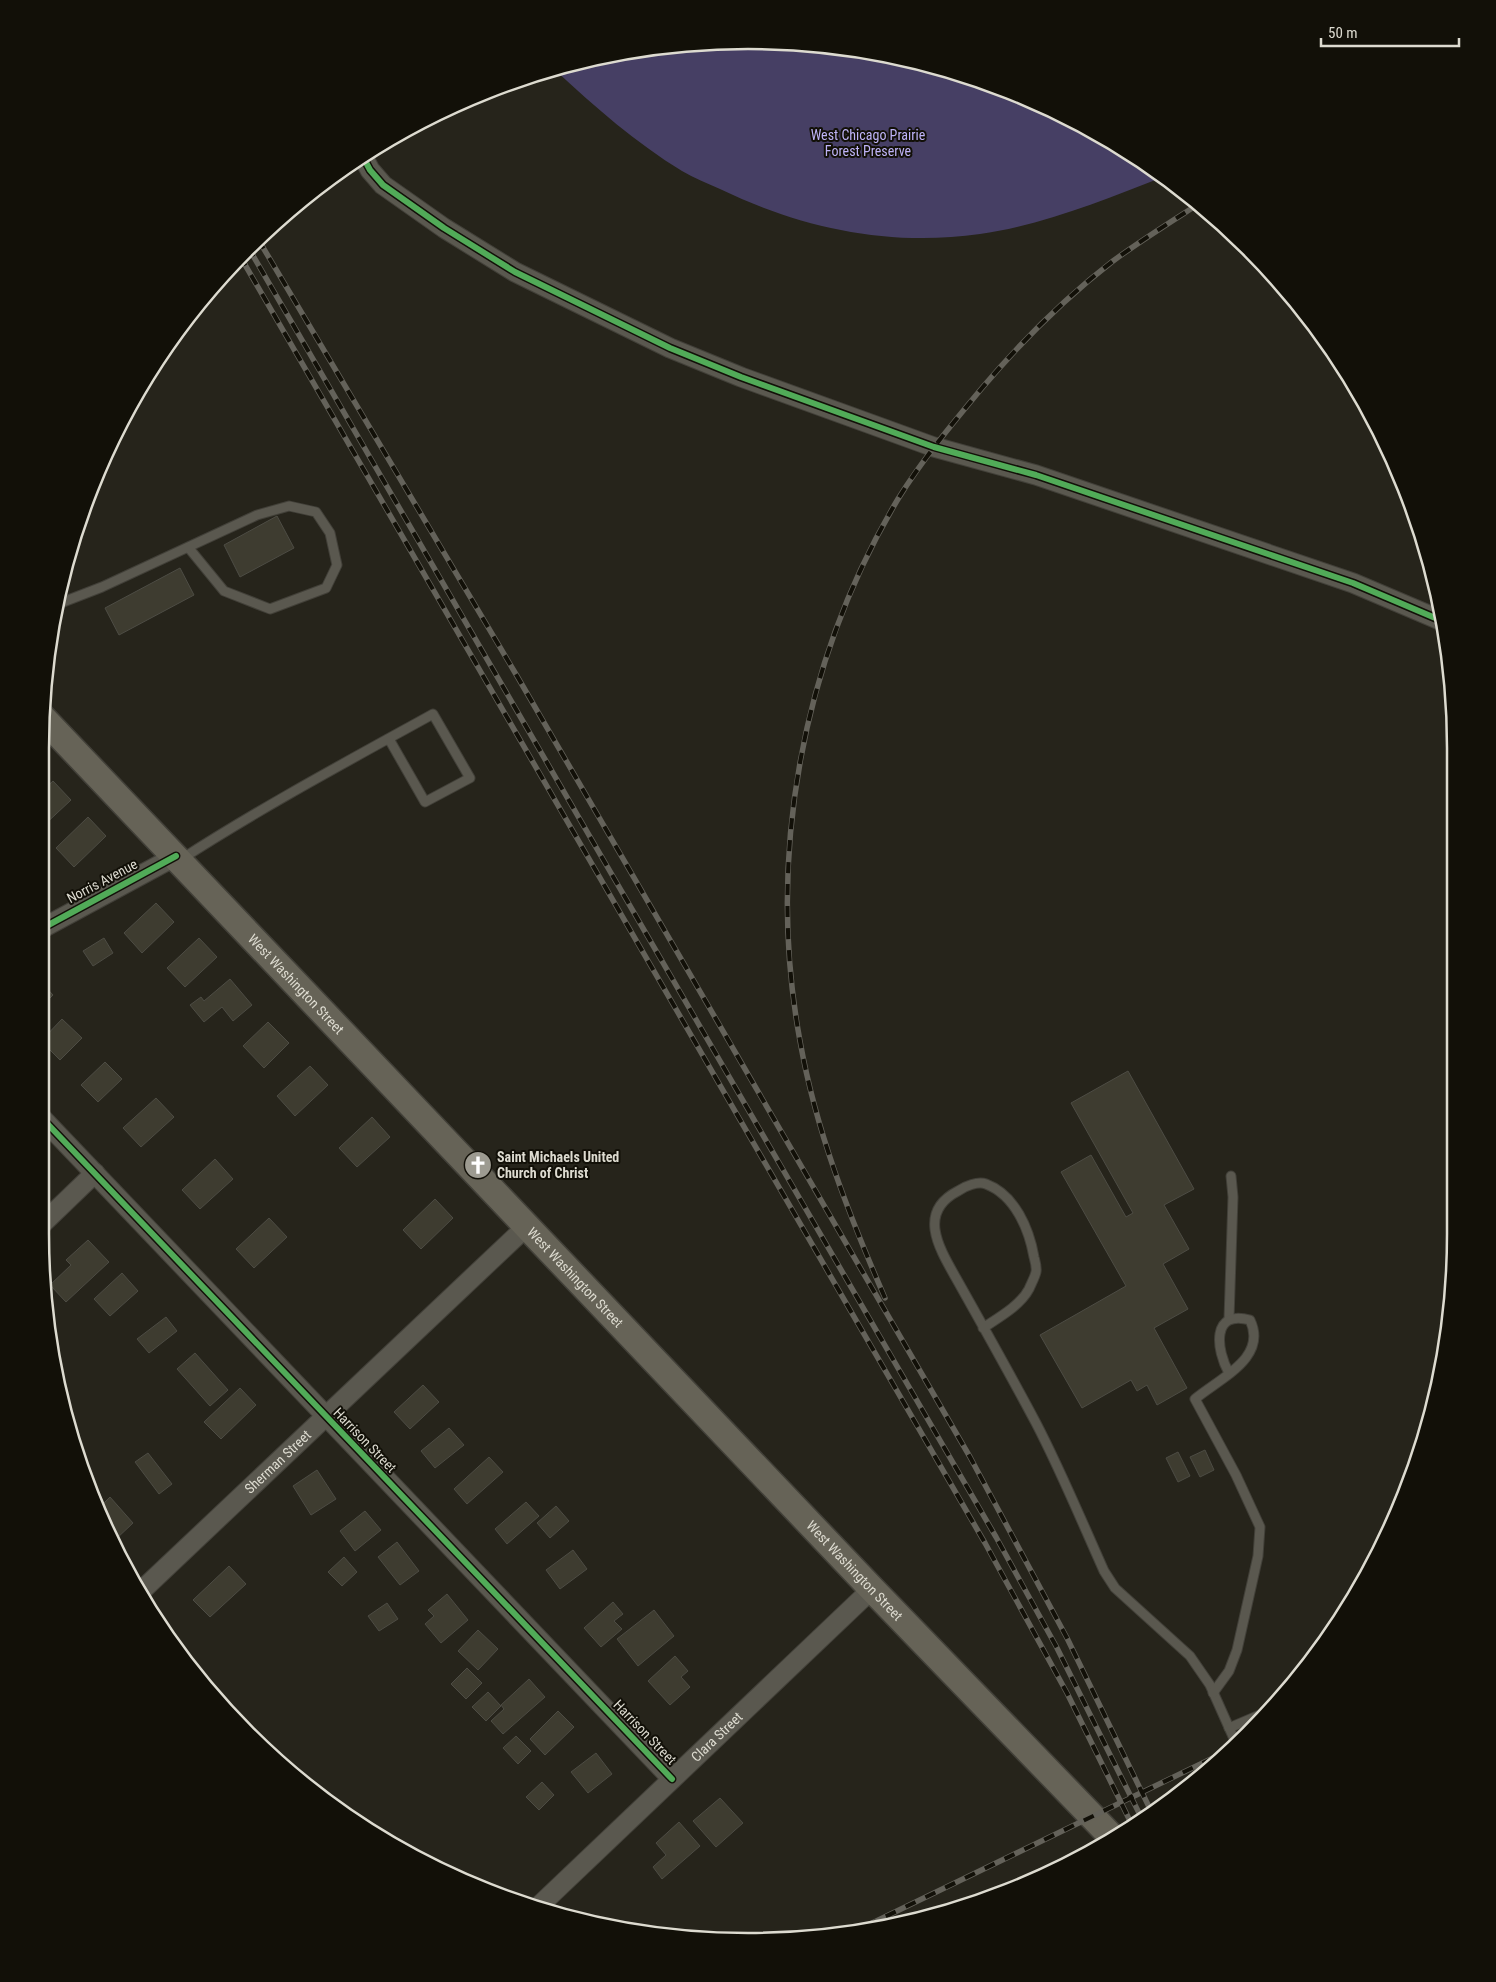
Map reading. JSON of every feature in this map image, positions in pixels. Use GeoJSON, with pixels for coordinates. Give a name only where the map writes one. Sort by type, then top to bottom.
{"type":"FeatureCollection","features":[{"type":"Feature","properties":{"kind":"main road","name":"West Washington Street"},"geometry":{"type":"LineString","coordinates":[[50,724],[872,1589],[1108,1833]]}},
{"type":"Feature","properties":{"kind":"street"},"geometry":{"type":"LineString","coordinates":[[366,163],[383,185],[444,228],[515,272],[670,348],[741,377],[934,447],[1036,475],[1353,583],[1435,618]]}},
{"type":"Feature","properties":{"kind":"street","name":"Norris Avenue"},"geometry":{"type":"LineString","coordinates":[[49,925],[178,858]]}},
{"type":"Feature","properties":{"kind":"street","name":"Harrison Street"},"geometry":{"type":"LineString","coordinates":[[49,1125],[672,1779]]}},
{"type":"Feature","properties":{"kind":"street"},"geometry":{"type":"LineString","coordinates":[[49,1217],[95,1173]]}},
{"type":"Feature","properties":{"kind":"street","name":"Sherman Street"},"geometry":{"type":"LineString","coordinates":[[144,1588],[527,1226]]}},
{"type":"Feature","properties":{"kind":"street","name":"Clara Street"},"geometry":{"type":"LineString","coordinates":[[543,1902],[872,1589]]}},
{"type":"Feature","properties":{"kind":"lane"},"geometry":{"type":"LineString","coordinates":[[65,601],[257,515],[288,506],[316,512],[330,533],[337,566],[326,588],[270,609],[224,591],[188,547]]}},
{"type":"Feature","properties":{"kind":"lane"},"geometry":{"type":"LineString","coordinates":[[178,858],[433,714],[470,778],[425,802],[389,739]]}},
{"type":"Feature","properties":{"kind":"lane"},"geometry":{"type":"LineString","coordinates":[[1229,1319],[1233,1197],[1231,1176]]}},
{"type":"Feature","properties":{"kind":"lane"},"geometry":{"type":"LineString","coordinates":[[984,1328],[1018,1302],[1028,1291],[1036,1271],[1031,1243],[1023,1222],[1011,1202],[1000,1192],[984,1183],[967,1186],[952,1194],[940,1206],[934,1220],[938,1245],[1036,1425],[1108,1577],[1115,1588],[1190,1656],[1200,1668],[1233,1736]]}},
{"type":"Feature","properties":{"kind":"lane"},"geometry":{"type":"LineString","coordinates":[[1213,1693],[1229,1671],[1237,1650],[1260,1540],[1260,1527],[1195,1399],[1240,1365],[1254,1349],[1256,1332],[1250,1320],[1238,1317],[1229,1319],[1224,1325],[1219,1348],[1229,1373]]}},
{"type":"Feature","properties":{"kind":"lane"},"geometry":{"type":"LineString","coordinates":[[1229,1728],[1251,1719]]}},
{"type":"Feature","properties":{"kind":"green space","name":"West Chicago Prairie Forest Preserve"},"geometry":{"type":"Polygon","coordinates":[[[702,50],[794,50],[839,55],[884,62],[929,73],[973,86],[1016,102],[1098,142],[1155,180],[1096,203],[1027,225],[1004,230],[946,237],[912,238],[879,236],[814,224],[751,203],[687,174],[632,136],[561,75],[612,62],[702,50]]]}},
{"type":"Feature","properties":{"kind":"building"},"geometry":{"type":"Polygon","coordinates":[[[277,516],[294,548],[240,577],[224,545],[277,516]]]}},
{"type":"Feature","properties":{"kind":"building"},"geometry":{"type":"Polygon","coordinates":[[[180,568],[194,595],[119,635],[105,608],[180,568]]]}},
{"type":"Feature","properties":{"kind":"building"},"geometry":{"type":"Polygon","coordinates":[[[53,781],[71,800],[49,821],[49,785],[53,781]]]}},
{"type":"Feature","properties":{"kind":"building"},"geometry":{"type":"Polygon","coordinates":[[[88,817],[106,836],[74,867],[56,848],[88,817]]]}},
{"type":"Feature","properties":{"kind":"building"},"geometry":{"type":"Polygon","coordinates":[[[156,903],[174,922],[142,953],[124,933],[156,903]]]}},
{"type":"Feature","properties":{"kind":"building"},"geometry":{"type":"Polygon","coordinates":[[[104,938],[113,953],[93,966],[83,951],[104,938]]]}},
{"type":"Feature","properties":{"kind":"building"},"geometry":{"type":"Polygon","coordinates":[[[199,938],[217,957],[185,987],[167,968],[199,938]]]}},
{"type":"Feature","properties":{"kind":"building"},"geometry":{"type":"Polygon","coordinates":[[[230,979],[252,1005],[233,1021],[222,1007],[204,1022],[190,1005],[201,997],[204,1001],[230,979]]]}},
{"type":"Feature","properties":{"kind":"building"},"geometry":{"type":"Polygon","coordinates":[[[49,991],[53,995],[49,999],[49,991]]]}},
{"type":"Feature","properties":{"kind":"building"},"geometry":{"type":"Polygon","coordinates":[[[62,1019],[82,1038],[60,1060],[49,1049],[49,1033],[62,1019]]]}},
{"type":"Feature","properties":{"kind":"building"},"geometry":{"type":"Polygon","coordinates":[[[268,1022],[289,1043],[264,1068],[243,1046],[268,1022]]]}},
{"type":"Feature","properties":{"kind":"building"},"geometry":{"type":"Polygon","coordinates":[[[105,1062],[122,1079],[98,1102],[81,1085],[105,1062]]]}},
{"type":"Feature","properties":{"kind":"building"},"geometry":{"type":"Polygon","coordinates":[[[310,1066],[328,1085],[295,1116],[277,1096],[310,1066]]]}},
{"type":"Feature","properties":{"kind":"building"},"geometry":{"type":"Polygon","coordinates":[[[1128,1071],[1194,1189],[1164,1205],[1189,1249],[1163,1264],[1188,1309],[1154,1328],[1187,1388],[1157,1405],[1147,1385],[1137,1391],[1131,1380],[1082,1408],[1040,1335],[1126,1286],[1061,1172],[1091,1155],[1126,1217],[1133,1213],[1071,1103],[1128,1071]]]}},
{"type":"Feature","properties":{"kind":"building"},"geometry":{"type":"Polygon","coordinates":[[[156,1098],[174,1117],[141,1147],[123,1128],[156,1098]]]}},
{"type":"Feature","properties":{"kind":"building"},"geometry":{"type":"Polygon","coordinates":[[[372,1117],[390,1137],[357,1167],[339,1148],[372,1117]]]}},
{"type":"Feature","properties":{"kind":"building"},"geometry":{"type":"Polygon","coordinates":[[[215,1159],[233,1179],[200,1209],[182,1190],[215,1159]]]}},
{"type":"Feature","properties":{"kind":"building"},"geometry":{"type":"Polygon","coordinates":[[[435,1199],[453,1218],[421,1249],[403,1230],[435,1199]]]}},
{"type":"Feature","properties":{"kind":"building"},"geometry":{"type":"Polygon","coordinates":[[[269,1218],[287,1237],[254,1268],[236,1249],[269,1218]]]}},
{"type":"Feature","properties":{"kind":"building"},"geometry":{"type":"Polygon","coordinates":[[[88,1240],[109,1262],[66,1302],[51,1285],[71,1265],[66,1260],[88,1240]]]}},
{"type":"Feature","properties":{"kind":"building"},"geometry":{"type":"Polygon","coordinates":[[[122,1273],[138,1291],[110,1316],[94,1299],[122,1273]]]}},
{"type":"Feature","properties":{"kind":"building"},"geometry":{"type":"Polygon","coordinates":[[[166,1317],[177,1331],[149,1353],[137,1339],[166,1317]]]}},
{"type":"Feature","properties":{"kind":"building"},"geometry":{"type":"Polygon","coordinates":[[[195,1353],[228,1390],[210,1406],[177,1369],[195,1353]]]}},
{"type":"Feature","properties":{"kind":"building"},"geometry":{"type":"Polygon","coordinates":[[[423,1385],[439,1402],[410,1429],[394,1412],[423,1385]]]}},
{"type":"Feature","properties":{"kind":"building"},"geometry":{"type":"Polygon","coordinates":[[[240,1388],[256,1405],[221,1439],[204,1422],[240,1388]]]}},
{"type":"Feature","properties":{"kind":"building"},"geometry":{"type":"Polygon","coordinates":[[[449,1428],[464,1445],[435,1468],[421,1451],[449,1428]]]}},
{"type":"Feature","properties":{"kind":"building"},"geometry":{"type":"Polygon","coordinates":[[[1205,1450],[1214,1470],[1200,1477],[1190,1457],[1205,1450]]]}},
{"type":"Feature","properties":{"kind":"building"},"geometry":{"type":"Polygon","coordinates":[[[1178,1452],[1190,1476],[1178,1482],[1166,1458],[1178,1452]]]}},
{"type":"Feature","properties":{"kind":"building"},"geometry":{"type":"Polygon","coordinates":[[[148,1453],[172,1484],[159,1494],[135,1462],[148,1453]]]}},
{"type":"Feature","properties":{"kind":"building"},"geometry":{"type":"Polygon","coordinates":[[[489,1457],[503,1472],[467,1504],[454,1489],[489,1457]]]}},
{"type":"Feature","properties":{"kind":"building"},"geometry":{"type":"Polygon","coordinates":[[[317,1470],[336,1499],[311,1515],[293,1486],[317,1470]]]}},
{"type":"Feature","properties":{"kind":"building"},"geometry":{"type":"Polygon","coordinates":[[[110,1497],[133,1523],[118,1537],[103,1504],[110,1497]]]}},
{"type":"Feature","properties":{"kind":"building"},"geometry":{"type":"Polygon","coordinates":[[[526,1502],[539,1516],[507,1544],[495,1529],[526,1502]]]}},
{"type":"Feature","properties":{"kind":"building"},"geometry":{"type":"Polygon","coordinates":[[[556,1506],[569,1521],[550,1538],[537,1523],[556,1506]]]}},
{"type":"Feature","properties":{"kind":"building"},"geometry":{"type":"Polygon","coordinates":[[[365,1511],[381,1530],[355,1551],[340,1531],[365,1511]]]}},
{"type":"Feature","properties":{"kind":"building"},"geometry":{"type":"Polygon","coordinates":[[[397,1542],[419,1571],[400,1585],[378,1557],[397,1542]]]}},
{"type":"Feature","properties":{"kind":"building"},"geometry":{"type":"Polygon","coordinates":[[[573,1550],[587,1569],[560,1589],[546,1570],[573,1550]]]}},
{"type":"Feature","properties":{"kind":"building"},"geometry":{"type":"Polygon","coordinates":[[[344,1557],[357,1572],[342,1586],[328,1572],[344,1557]]]}},
{"type":"Feature","properties":{"kind":"building"},"geometry":{"type":"Polygon","coordinates":[[[229,1566],[246,1584],[210,1617],[193,1600],[229,1566]]]}},
{"type":"Feature","properties":{"kind":"building"},"geometry":{"type":"Polygon","coordinates":[[[447,1594],[468,1620],[441,1643],[425,1624],[434,1616],[428,1610],[447,1594]]]}},
{"type":"Feature","properties":{"kind":"building"},"geometry":{"type":"Polygon","coordinates":[[[613,1602],[623,1614],[614,1621],[622,1629],[601,1647],[584,1628],[613,1602]]]}},
{"type":"Feature","properties":{"kind":"building"},"geometry":{"type":"Polygon","coordinates":[[[387,1603],[398,1619],[379,1631],[368,1616],[387,1603]]]}},
{"type":"Feature","properties":{"kind":"building"},"geometry":{"type":"Polygon","coordinates":[[[654,1610],[674,1636],[638,1666],[617,1639],[654,1610]]]}},
{"type":"Feature","properties":{"kind":"building"},"geometry":{"type":"Polygon","coordinates":[[[478,1630],[498,1649],[478,1670],[458,1651],[478,1630]]]}},
{"type":"Feature","properties":{"kind":"building"},"geometry":{"type":"Polygon","coordinates":[[[675,1656],[688,1671],[681,1677],[690,1687],[670,1705],[648,1681],[675,1656]]]}},
{"type":"Feature","properties":{"kind":"building"},"geometry":{"type":"Polygon","coordinates":[[[467,1668],[482,1683],[466,1699],[451,1684],[467,1668]]]}},
{"type":"Feature","properties":{"kind":"building"},"geometry":{"type":"Polygon","coordinates":[[[529,1679],[545,1697],[503,1734],[491,1721],[504,1709],[501,1705],[529,1679]]]}},
{"type":"Feature","properties":{"kind":"building"},"geometry":{"type":"Polygon","coordinates":[[[488,1692],[501,1706],[486,1721],[472,1707],[488,1692]]]}},
{"type":"Feature","properties":{"kind":"building"},"geometry":{"type":"Polygon","coordinates":[[[558,1711],[574,1727],[545,1755],[530,1739],[558,1711]]]}},
{"type":"Feature","properties":{"kind":"building"},"geometry":{"type":"Polygon","coordinates":[[[516,1736],[531,1751],[518,1764],[503,1748],[516,1736]]]}},
{"type":"Feature","properties":{"kind":"building"},"geometry":{"type":"Polygon","coordinates":[[[596,1753],[612,1774],[588,1793],[571,1772],[596,1753]]]}},
{"type":"Feature","properties":{"kind":"building"},"geometry":{"type":"Polygon","coordinates":[[[542,1782],[554,1795],[539,1810],[526,1797],[542,1782]]]}},
{"type":"Feature","properties":{"kind":"building"},"geometry":{"type":"Polygon","coordinates":[[[720,1798],[743,1823],[716,1847],[693,1821],[720,1798]]]}},
{"type":"Feature","properties":{"kind":"building"},"geometry":{"type":"Polygon","coordinates":[[[679,1822],[700,1846],[662,1879],[653,1867],[666,1855],[656,1843],[679,1822]]]}},
{"type":"Feature","properties":{"kind":"railway"},"geometry":{"type":"LineString","coordinates":[[885,1298],[847,1204],[824,1140],[800,1041],[791,971],[787,901],[791,831],[800,761],[816,693],[837,626],[865,561],[898,499],[938,442],[997,371],[1061,305],[1113,261],[1192,208]]}},
{"type":"Feature","properties":{"kind":"railway"},"geometry":{"type":"LineString","coordinates":[[262,246],[517,676],[970,1457],[1067,1638],[1149,1806]]}},
{"type":"Feature","properties":{"kind":"railway"},"geometry":{"type":"LineString","coordinates":[[253,255],[996,1537],[1056,1646],[1139,1813]]}},
{"type":"Feature","properties":{"kind":"railway"},"geometry":{"type":"LineString","coordinates":[[245,264],[985,1543],[1067,1693],[1129,1819]]}},
{"type":"Feature","properties":{"kind":"railway"},"geometry":{"type":"LineString","coordinates":[[876,1921],[1209,1760]]}},
{"type":"Feature","properties":{"kind":"cycle path"},"geometry":{"type":"LineString","coordinates":[[366,163],[383,185],[444,228],[515,272],[670,348],[741,377],[934,447],[1036,475],[1353,583],[1435,618]]}},
{"type":"Feature","properties":{"kind":"cycle path"},"geometry":{"type":"LineString","coordinates":[[49,925],[176,856]]}},
{"type":"Feature","properties":{"kind":"cycle path"},"geometry":{"type":"LineString","coordinates":[[49,1125],[672,1779]]}},
{"type":"Feature","properties":{"kind":"place","name":"Saint Michaels United Church of Christ"},"geometry":{"type":"Point","coordinates":[478,1165]}}]}
